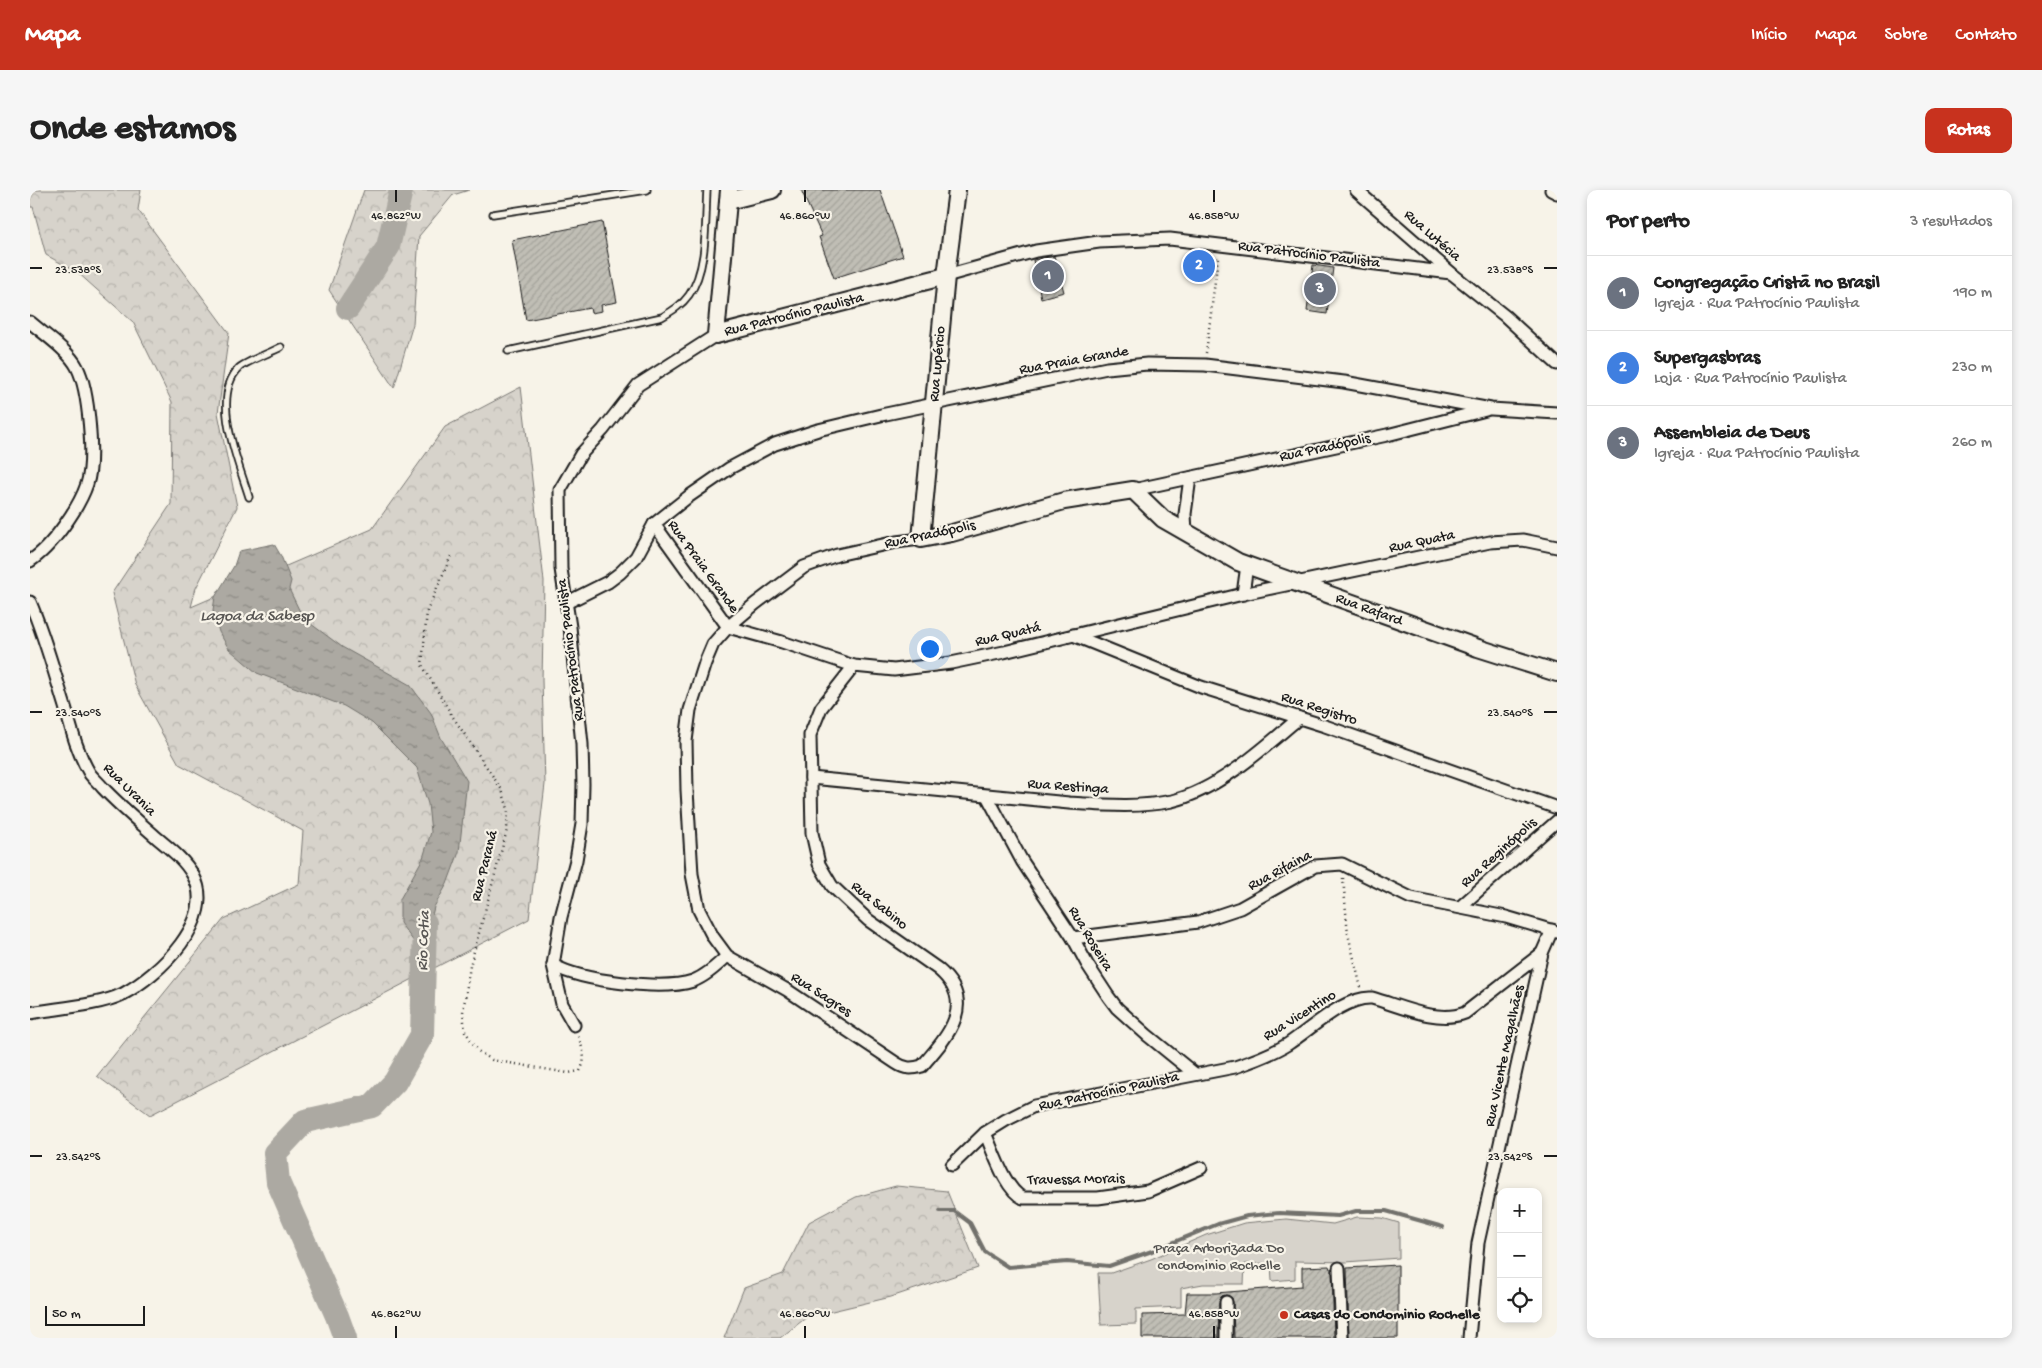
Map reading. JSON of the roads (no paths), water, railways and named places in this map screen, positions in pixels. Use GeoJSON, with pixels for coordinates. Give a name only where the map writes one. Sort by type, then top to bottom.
{"type":"FeatureCollection","features":[{"type":"Feature","properties":{"kind":"street"},"geometry":{"type":"LineString","coordinates":[[716,335],[729,196],[772,190]]}},
{"type":"Feature","properties":{"kind":"street","name":"Rua Lupércio"},"geometry":{"type":"LineString","coordinates":[[921,539],[946,276],[957,190]]}},
{"type":"Feature","properties":{"kind":"street","name":"Rua Lutécia"},"geometry":{"type":"LineString","coordinates":[[1356,190],[1505,316],[1557,364]]}},
{"type":"Feature","properties":{"kind":"street"},"geometry":{"type":"LineString","coordinates":[[1551,190],[1557,193]]}},
{"type":"Feature","properties":{"kind":"street","name":"Rua Patrocínio Paulista"},"geometry":{"type":"LineString","coordinates":[[553,965],[561,917],[582,824],[583,784],[582,744],[561,569],[560,490],[581,454],[603,430],[638,385],[716,335],[1036,251],[1099,242],[1170,239],[1452,273]]}},
{"type":"Feature","properties":{"kind":"street"},"geometry":{"type":"LineString","coordinates":[[30,322],[70,357],[77,366],[82,380],[90,438],[90,465],[87,484],[78,502],[50,544],[30,561]]}},
{"type":"Feature","properties":{"kind":"street","name":"Rua Praia Grande"},"geometry":{"type":"LineString","coordinates":[[566,603],[592,591],[620,574],[636,557],[654,524],[688,497],[730,468],[775,444],[818,430],[881,415],[1107,368],[1157,364],[1205,364],[1344,382],[1490,409],[1557,413]]}},
{"type":"Feature","properties":{"kind":"street","name":"Rua Pradópolis"},"geometry":{"type":"LineString","coordinates":[[727,956],[712,937],[699,910],[692,874],[686,790],[686,741],[690,710],[713,644],[728,627],[755,604],[804,567],[837,555],[952,533],[1064,501],[1133,490],[1190,478],[1387,435],[1490,409]]}},
{"type":"Feature","properties":{"kind":"street"},"geometry":{"type":"LineString","coordinates":[[1186,533],[1185,514],[1190,478]]}},
{"type":"Feature","properties":{"kind":"street","name":"Rua Rafard"},"geometry":{"type":"LineString","coordinates":[[1133,490],[1155,512],[1186,533],[1247,566],[1478,648],[1557,673]]}},
{"type":"Feature","properties":{"kind":"street","name":"Rua Praia Grande"},"geometry":{"type":"LineString","coordinates":[[654,524],[728,627]]}},
{"type":"Feature","properties":{"kind":"street","name":"Rua Quata"},"geometry":{"type":"LineString","coordinates":[[1295,583],[1490,542],[1523,540],[1557,547]]}},
{"type":"Feature","properties":{"kind":"street"},"geometry":{"type":"LineString","coordinates":[[1242,594],[1247,566]]}},
{"type":"Feature","properties":{"kind":"street","name":"Rua Quatá"},"geometry":{"type":"LineString","coordinates":[[728,627],[782,642],[854,666],[894,670],[951,663],[1295,583]]}},
{"type":"Feature","properties":{"kind":"street","name":"Rua Urania"},"geometry":{"type":"LineString","coordinates":[[30,602],[49,654],[76,743],[91,775],[112,797],[178,856],[193,876],[200,900],[196,915],[185,938],[170,957],[122,994],[96,1002],[30,1012]]}},
{"type":"Feature","properties":{"kind":"street","name":"Rua Registro"},"geometry":{"type":"LineString","coordinates":[[1073,635],[1201,686],[1557,808]]}},
{"type":"Feature","properties":{"kind":"street","name":"Rua Sabino"},"geometry":{"type":"LineString","coordinates":[[854,666],[821,708],[810,735],[812,833],[819,864],[832,886],[868,920],[948,978],[954,988],[958,1001],[955,1020],[946,1038],[922,1066],[910,1068],[896,1063]]}},
{"type":"Feature","properties":{"kind":"street","name":"Rua Restinga"},"geometry":{"type":"LineString","coordinates":[[811,778],[987,796],[1107,805],[1172,801],[1196,793],[1239,766],[1266,747],[1298,718]]}},
{"type":"Feature","properties":{"kind":"street","name":"Rua Roseira"},"geometry":{"type":"LineString","coordinates":[[987,796],[1022,861],[1117,1008],[1195,1074]]}},
{"type":"Feature","properties":{"kind":"street","name":"Rua Reginópolis"},"geometry":{"type":"LineString","coordinates":[[1460,907],[1557,821]]}},
{"type":"Feature","properties":{"kind":"street","name":"Rua Rifaina"},"geometry":{"type":"LineString","coordinates":[[1073,938],[1198,922],[1240,908],[1315,866],[1342,864],[1411,898],[1460,907]]}},
{"type":"Feature","properties":{"kind":"street"},"geometry":{"type":"LineString","coordinates":[[1460,907],[1555,931]]}},
{"type":"Feature","properties":{"kind":"street","name":"Rua Vicente Magalhães"},"geometry":{"type":"LineString","coordinates":[[1469,1338],[1478,1244],[1542,953],[1555,931]]}},
{"type":"Feature","properties":{"kind":"street","name":"Rua Vicentino"},"geometry":{"type":"LineString","coordinates":[[1195,1074],[1235,1067],[1254,1061],[1287,1045],[1347,1004],[1364,997],[1435,1016],[1457,1016],[1465,1013],[1542,953]]}},
{"type":"Feature","properties":{"kind":"street"},"geometry":{"type":"LineString","coordinates":[[553,965],[573,974],[594,978],[645,984],[673,984],[692,981],[709,972],[727,956]]}},
{"type":"Feature","properties":{"kind":"street","name":"Rua Sagres"},"geometry":{"type":"LineString","coordinates":[[727,956],[786,990],[896,1063]]}},
{"type":"Feature","properties":{"kind":"street"},"geometry":{"type":"LineString","coordinates":[[553,965],[562,1004],[574,1025]]}},
{"type":"Feature","properties":{"kind":"street","name":"Rua Patrocínio Paulista"},"geometry":{"type":"LineString","coordinates":[[952,1165],[985,1132],[1034,1106],[1195,1074]]}},
{"type":"Feature","properties":{"kind":"street","name":"Travessa Morais"},"geometry":{"type":"LineString","coordinates":[[985,1132],[1005,1177],[1017,1195],[1023,1198],[1098,1198],[1134,1194],[1160,1187],[1201,1168]]}},
{"type":"Feature","properties":{"kind":"street"},"geometry":{"type":"LineString","coordinates":[[1339,1268],[1342,1338]]}},
{"type":"Feature","properties":{"kind":"street"},"geometry":{"type":"LineString","coordinates":[[1226,1302],[1226,1338]]}},
{"type":"Feature","properties":{"kind":"lane"},"geometry":{"type":"LineString","coordinates":[[493,214],[647,190]]}},
{"type":"Feature","properties":{"kind":"lane"},"geometry":{"type":"LineString","coordinates":[[508,350],[662,317],[676,308],[688,297],[697,282],[702,262],[707,190]]}},
{"type":"Feature","properties":{"kind":"lane"},"geometry":{"type":"LineString","coordinates":[[249,497],[231,438],[226,409],[227,395],[240,367],[281,347]]}},
{"type":"Feature","properties":{"kind":"water","name":"Lagoa da Sabesp"},"geometry":{"type":"Polygon","coordinates":[[[274,544],[291,581],[289,589],[303,618],[342,647],[410,685],[431,713],[441,738],[467,781],[459,852],[447,884],[434,907],[423,954],[400,923],[400,899],[423,858],[431,832],[428,804],[417,768],[372,723],[344,706],[257,673],[229,649],[219,632],[213,610],[215,597],[234,566],[239,551],[274,544]]]}},
{"type":"Feature","properties":{"kind":"waterway","name":"Rio Cotia"},"geometry":{"type":"LineString","coordinates":[[348,308],[388,247],[401,190]]}},
{"type":"Feature","properties":{"kind":"waterway","name":"Rio Cotia"},"geometry":{"type":"LineString","coordinates":[[345,1338],[278,1182],[275,1153],[305,1121],[372,1106],[395,1082],[422,1035],[425,923]]}},
{"type":"Feature","properties":{"kind":"waterway"},"geometry":{"type":"LineString","coordinates":[[940,1211],[954,1211],[970,1223],[985,1252],[1008,1267],[1067,1262],[1109,1266],[1218,1224],[1247,1216],[1279,1213],[1338,1216],[1356,1211],[1386,1211],[1443,1227]]}},
{"type":"Feature","properties":{"kind":"place","name":"Supergasbras"},"geometry":{"type":"Point","coordinates":[1199,266]}},
{"type":"Feature","properties":{"kind":"place","name":"Congregação Cristã no Brasil"},"geometry":{"type":"Point","coordinates":[1048,276]}},
{"type":"Feature","properties":{"kind":"place","name":"Assembleia de Deus"},"geometry":{"type":"Point","coordinates":[1320,289]}},
{"type":"Feature","properties":{"kind":"place","name":"Casas do Condominio Rochelle"},"geometry":{"type":"Point","coordinates":[1284,1315]}},
{"type":"Feature","properties":{"kind":"park label","name":"Praça Arborizada Do condominio Rochelle"},"geometry":{"type":"Point","coordinates":[1219,1258]}}]}
